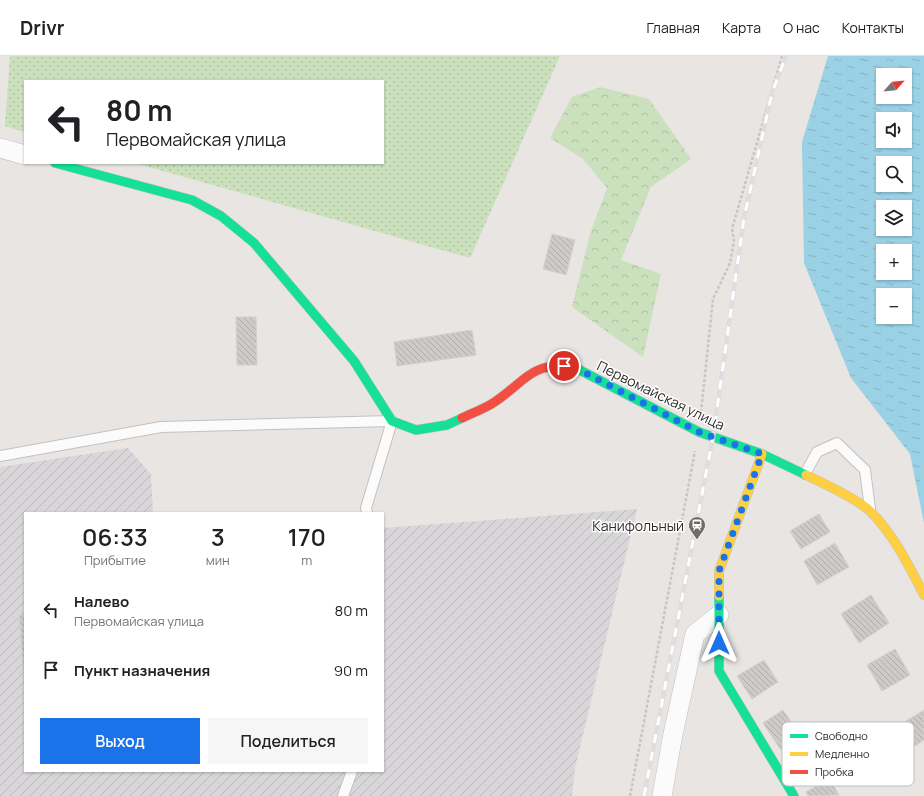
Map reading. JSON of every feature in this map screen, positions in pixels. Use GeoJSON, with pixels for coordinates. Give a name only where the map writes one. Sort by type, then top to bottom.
{"type":"FeatureCollection","features":[{"type":"Feature","properties":{"kind":"street"},"geometry":{"type":"LineString","coordinates":[[0,148],[24,155]]}},
{"type":"Feature","properties":{"kind":"street"},"geometry":{"type":"LineString","coordinates":[[59,164],[192,200],[221,216],[254,243],[354,361],[392,421]]}},
{"type":"Feature","properties":{"kind":"street","name":"Первомайская улица"},"geometry":{"type":"LineString","coordinates":[[392,421],[416,430],[447,425],[493,403],[535,370],[554,365],[574,367],[699,432],[762,454],[828,485],[870,512],[899,547],[924,595]]}},
{"type":"Feature","properties":{"kind":"street"},"geometry":{"type":"LineString","coordinates":[[762,454],[719,571],[720,671],[782,776]]}},
{"type":"Feature","properties":{"kind":"street"},"geometry":{"type":"LineString","coordinates":[[662,796],[672,734],[695,634],[719,615]]}},
{"type":"Feature","properties":{"kind":"street"},"geometry":{"type":"LineString","coordinates":[[788,786],[794,796]]}},
{"type":"Feature","properties":{"kind":"lane"},"geometry":{"type":"LineString","coordinates":[[0,456],[161,427],[392,421],[367,512]]}},
{"type":"Feature","properties":{"kind":"lane"},"geometry":{"type":"LineString","coordinates":[[805,474],[817,452],[837,443],[865,470],[870,512]]}},
{"type":"Feature","properties":{"kind":"lane"},"geometry":{"type":"LineString","coordinates":[[343,796],[352,772]]}},
{"type":"Feature","properties":{"kind":"shaded area"},"geometry":{"type":"Polygon","coordinates":[[[128,448],[151,474],[153,512],[24,512],[24,772],[384,772],[384,528],[637,509],[575,768],[572,796],[0,796],[0,467],[128,448]]]}},
{"type":"Feature","properties":{"kind":"green space"},"geometry":{"type":"Polygon","coordinates":[[[10,56],[560,56],[470,258],[139,164],[384,164],[384,80],[24,80],[24,132],[5,126],[10,56]]]}},
{"type":"Feature","properties":{"kind":"green space"},"geometry":{"type":"Polygon","coordinates":[[[600,87],[649,99],[691,159],[651,187],[621,260],[661,274],[643,357],[572,307],[590,234],[607,188],[583,159],[550,138],[572,97],[600,87]]]}},
{"type":"Feature","properties":{"kind":"water"},"geometry":{"type":"Polygon","coordinates":[[[828,56],[924,56],[924,523],[910,454],[851,378],[804,263],[802,142],[828,56]]]}},
{"type":"Feature","properties":{"kind":"building"},"geometry":{"type":"Polygon","coordinates":[[[552,234],[575,240],[566,275],[543,269],[552,234]]]}},
{"type":"Feature","properties":{"kind":"building"},"geometry":{"type":"Polygon","coordinates":[[[236,317],[256,317],[257,365],[237,365],[236,317]]]}},
{"type":"Feature","properties":{"kind":"building"},"geometry":{"type":"Polygon","coordinates":[[[472,330],[476,355],[397,366],[394,342],[472,330]]]}},
{"type":"Feature","properties":{"kind":"building"},"geometry":{"type":"Polygon","coordinates":[[[819,514],[830,532],[801,549],[790,531],[819,514]]]}},
{"type":"Feature","properties":{"kind":"building"},"geometry":{"type":"Polygon","coordinates":[[[835,543],[849,567],[817,585],[804,561],[835,543]]]}},
{"type":"Feature","properties":{"kind":"building"},"geometry":{"type":"Polygon","coordinates":[[[871,595],[889,623],[859,643],[841,614],[871,595]]]}},
{"type":"Feature","properties":{"kind":"building"},"geometry":{"type":"Polygon","coordinates":[[[19,615],[24,615],[24,680],[19,615]]]}},
{"type":"Feature","properties":{"kind":"building"},"geometry":{"type":"Polygon","coordinates":[[[895,649],[910,675],[882,691],[867,665],[895,649]]]}},
{"type":"Feature","properties":{"kind":"building"},"geometry":{"type":"Polygon","coordinates":[[[764,660],[778,682],[752,699],[737,676],[764,660]]]}},
{"type":"Feature","properties":{"kind":"building"},"geometry":{"type":"Polygon","coordinates":[[[783,710],[791,722],[782,722],[782,752],[763,723],[783,710]]]}},
{"type":"Feature","properties":{"kind":"building"},"geometry":{"type":"Polygon","coordinates":[[[924,710],[924,740],[915,746],[914,722],[904,722],[924,710]]]}},
{"type":"Feature","properties":{"kind":"building"},"geometry":{"type":"Polygon","coordinates":[[[816,786],[834,786],[839,795],[808,796],[806,792],[816,786]]]}},
{"type":"Feature","properties":{"kind":"railway"},"geometry":{"type":"LineString","coordinates":[[644,796],[713,437],[744,218],[772,93],[786,56]]}},
{"type":"Feature","properties":{"kind":"traffic: fast"},"geometry":{"type":"LineString","coordinates":[[59,164],[192,200],[221,216],[254,243],[354,361],[392,421],[416,430],[447,425],[462,418]]}},
{"type":"Feature","properties":{"kind":"traffic: fast"},"geometry":{"type":"LineString","coordinates":[[568,366],[574,367],[699,432],[762,454],[806,475]]}},
{"type":"Feature","properties":{"kind":"traffic: fast"},"geometry":{"type":"LineString","coordinates":[[719,596],[719,671],[782,776]]}},
{"type":"Feature","properties":{"kind":"traffic: fast"},"geometry":{"type":"LineString","coordinates":[[788,786],[794,796]]}},
{"type":"Feature","properties":{"kind":"traffic: slow"},"geometry":{"type":"LineString","coordinates":[[719,596],[719,571],[762,454]]}},
{"type":"Feature","properties":{"kind":"traffic: slow"},"geometry":{"type":"LineString","coordinates":[[806,475],[849,497],[871,512],[894,541],[924,595]]}},
{"type":"Feature","properties":{"kind":"traffic: jam"},"geometry":{"type":"LineString","coordinates":[[462,418],[493,403],[535,372],[544,368],[568,366]]}},
{"type":"Feature","properties":{"kind":"place","name":"Канифольный"},"geometry":{"type":"Point","coordinates":[697,540]}},
{"type":"Feature","properties":{"kind":"route"},"geometry":{"type":"LineString","coordinates":[[564,366],[574,367],[699,432],[762,454],[719,571],[719,643]]}}]}
